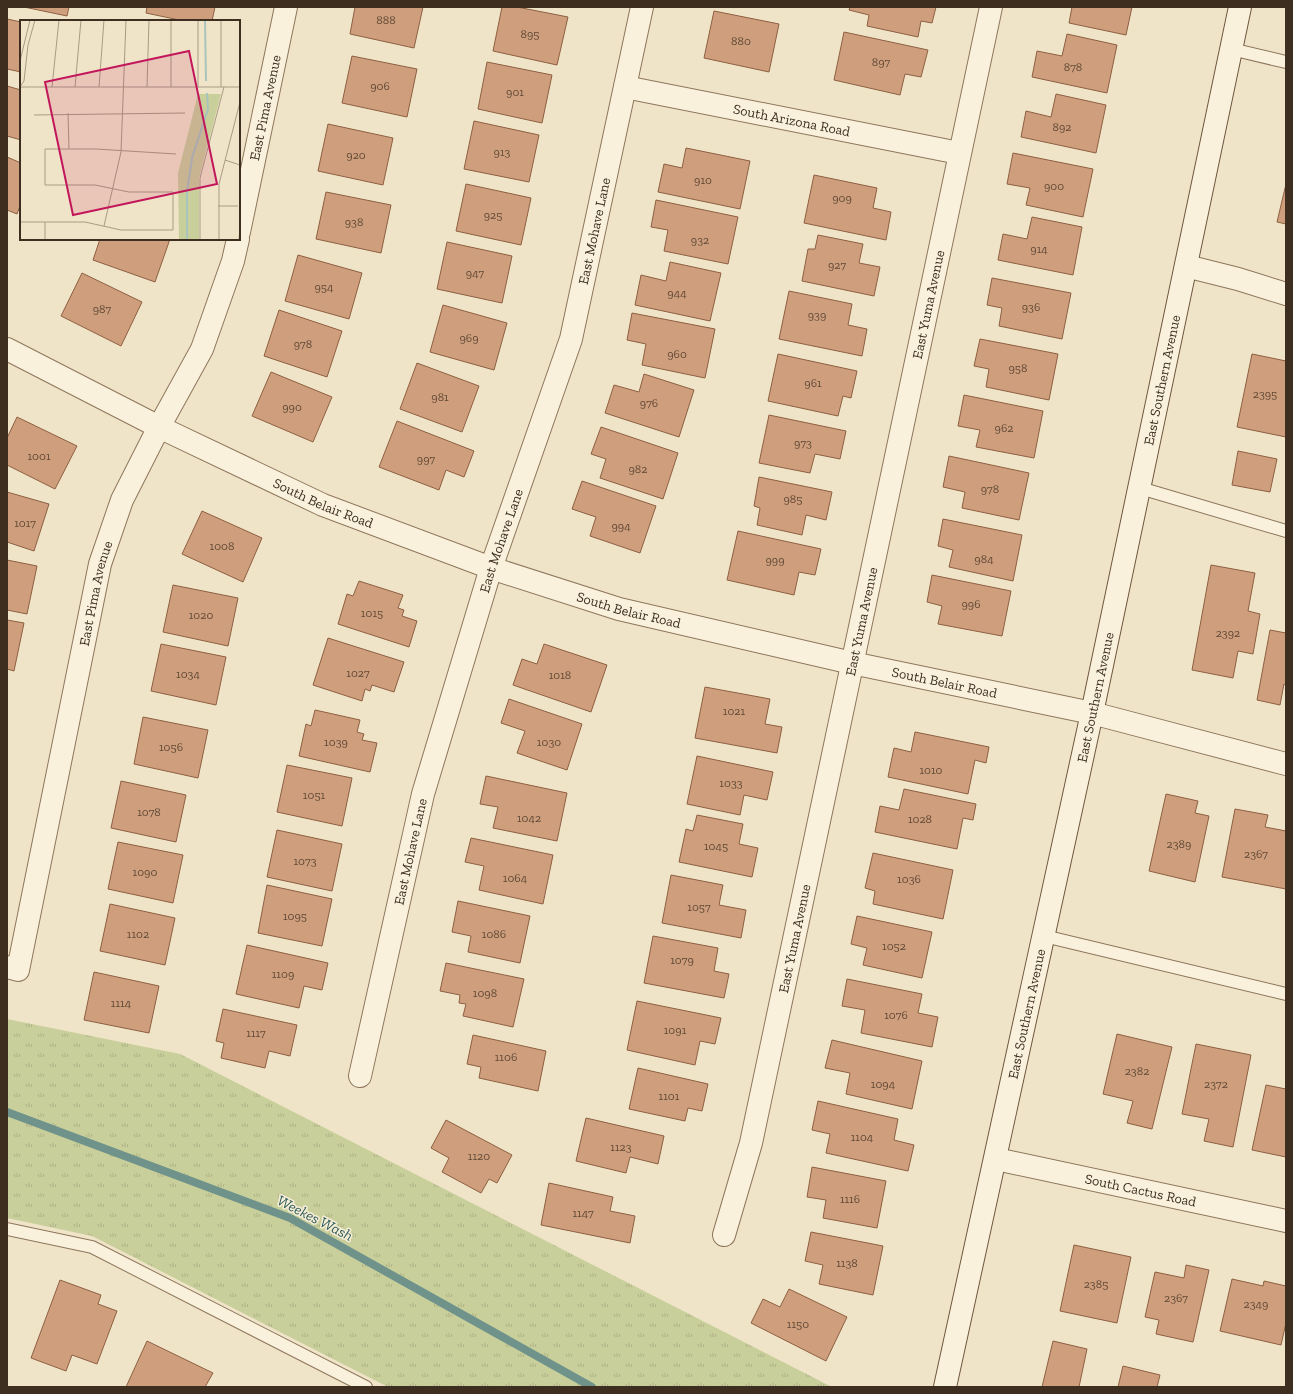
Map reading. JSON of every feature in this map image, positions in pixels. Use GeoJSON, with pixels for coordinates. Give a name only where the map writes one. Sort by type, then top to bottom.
{"type":"FeatureCollection","features":[{"type":"Feature","properties":{"kind":"street","name":"East Pima Avenue"},"geometry":{"type":"LineString","coordinates":[[240,227],[286,7]]}},
{"type":"Feature","properties":{"kind":"street","name":"East Mohave Lane"},"geometry":{"type":"LineString","coordinates":[[360,1076],[423,794],[491,568],[571,339],[642,7]]}},
{"type":"Feature","properties":{"kind":"street","name":"East Yuma Avenue"},"geometry":{"type":"LineString","coordinates":[[724,1235],[751,1143],[991,7]]}},
{"type":"Feature","properties":{"kind":"street","name":"East Southern Avenue"},"geometry":{"type":"LineString","coordinates":[[945,1387],[996,1159],[1092,713],[1240,7]]}},
{"type":"Feature","properties":{"kind":"street","name":"South Arizona Road"},"geometry":{"type":"LineString","coordinates":[[625,87],[959,153]]}},
{"type":"Feature","properties":{"kind":"street","name":"East Pima Avenue"},"geometry":{"type":"LineString","coordinates":[[12,969],[100,564],[122,500],[159,427],[202,348],[233,261],[238,240]]}},
{"type":"Feature","properties":{"kind":"street"},"geometry":{"type":"LineString","coordinates":[[1186,266],[1238,279],[1286,294]]}},
{"type":"Feature","properties":{"kind":"street","name":"South Belair Road"},"geometry":{"type":"LineString","coordinates":[[7,349],[159,427],[322,505],[491,568],[619,609],[852,663],[1092,713],[1286,764]]}},
{"type":"Feature","properties":{"kind":"street","name":"South Cactus Road"},"geometry":{"type":"LineString","coordinates":[[996,1159],[1286,1221]]}},
{"type":"Feature","properties":{"kind":"lane"},"geometry":{"type":"LineString","coordinates":[[1231,49],[1286,62]]}},
{"type":"Feature","properties":{"kind":"lane"},"geometry":{"type":"LineString","coordinates":[[1140,488],[1286,531]]}},
{"type":"Feature","properties":{"kind":"lane"},"geometry":{"type":"LineString","coordinates":[[1044,936],[1286,994]]}},
{"type":"Feature","properties":{"kind":"lane"},"geometry":{"type":"LineString","coordinates":[[7,1229],[92,1247],[366,1387]]}},
{"type":"Feature","properties":{"kind":"green space"},"geometry":{"type":"Polygon","coordinates":[[[7,1019],[180,1054],[832,1387],[388,1387],[92,1236],[7,1218],[7,1019]]]}},
{"type":"Feature","properties":{"kind":"building"},"geometry":{"type":"Polygon","coordinates":[[[24,7],[69,7],[67,16],[24,7]]]}},
{"type":"Feature","properties":{"kind":"building"},"geometry":{"type":"Polygon","coordinates":[[[147,7],[215,7],[212,20],[179,20],[146,13],[147,7]]]}},
{"type":"Feature","properties":{"kind":"building"},"geometry":{"type":"Polygon","coordinates":[[[355,7],[423,7],[414,48],[350,34],[355,7]]]}},
{"type":"Feature","properties":{"kind":"building"},"geometry":{"type":"Polygon","coordinates":[[[502,7],[517,7],[568,17],[557,65],[493,51],[502,7]]]}},
{"type":"Feature","properties":{"kind":"building"},"geometry":{"type":"Polygon","coordinates":[[[850,7],[936,7],[932,23],[921,21],[918,37],[867,26],[869,15],[849,10],[850,7]]]}},
{"type":"Feature","properties":{"kind":"building"},"geometry":{"type":"Polygon","coordinates":[[[1072,7],[1132,7],[1126,35],[1069,23],[1072,7]]]}},
{"type":"Feature","properties":{"kind":"building"},"geometry":{"type":"Polygon","coordinates":[[[714,11],[779,24],[769,72],[704,58],[714,11]]]}},
{"type":"Feature","properties":{"kind":"building"},"geometry":{"type":"Polygon","coordinates":[[[7,19],[20,22],[20,72],[7,69],[7,19]]]}},
{"type":"Feature","properties":{"kind":"building"},"geometry":{"type":"Polygon","coordinates":[[[844,32],[928,50],[921,77],[905,74],[900,95],[834,80],[844,32]]]}},
{"type":"Feature","properties":{"kind":"building"},"geometry":{"type":"Polygon","coordinates":[[[1067,34],[1117,45],[1107,93],[1032,77],[1037,51],[1062,56],[1067,34]]]}},
{"type":"Feature","properties":{"kind":"building"},"geometry":{"type":"Polygon","coordinates":[[[352,56],[417,69],[407,117],[342,103],[352,56]]]}},
{"type":"Feature","properties":{"kind":"building"},"geometry":{"type":"Polygon","coordinates":[[[487,62],[552,75],[542,123],[478,109],[487,62]]]}},
{"type":"Feature","properties":{"kind":"building"},"geometry":{"type":"Polygon","coordinates":[[[7,86],[20,90],[20,140],[7,136],[7,86]]]}},
{"type":"Feature","properties":{"kind":"building"},"geometry":{"type":"Polygon","coordinates":[[[1056,94],[1106,105],[1096,153],[1021,137],[1026,111],[1051,117],[1056,94]]]}},
{"type":"Feature","properties":{"kind":"building"},"geometry":{"type":"Polygon","coordinates":[[[474,121],[539,135],[529,182],[464,169],[474,121]]]}},
{"type":"Feature","properties":{"kind":"building"},"geometry":{"type":"Polygon","coordinates":[[[328,124],[393,138],[383,185],[318,171],[328,124]]]}},
{"type":"Feature","properties":{"kind":"building"},"geometry":{"type":"Polygon","coordinates":[[[686,148],[750,161],[740,209],[658,192],[664,164],[682,168],[686,148]]]}},
{"type":"Feature","properties":{"kind":"building"},"geometry":{"type":"Polygon","coordinates":[[[1013,153],[1093,169],[1083,217],[1026,205],[1030,188],[1007,184],[1013,153]]]}},
{"type":"Feature","properties":{"kind":"building"},"geometry":{"type":"Polygon","coordinates":[[[7,157],[20,163],[20,206],[17,214],[7,210],[7,157]]]}},
{"type":"Feature","properties":{"kind":"building"},"geometry":{"type":"Polygon","coordinates":[[[814,175],[877,188],[873,208],[891,212],[886,240],[804,223],[814,175]]]}},
{"type":"Feature","properties":{"kind":"building"},"geometry":{"type":"Polygon","coordinates":[[[466,184],[531,198],[521,245],[456,231],[466,184]]]}},
{"type":"Feature","properties":{"kind":"building"},"geometry":{"type":"Polygon","coordinates":[[[1286,184],[1286,224],[1277,222],[1286,184]]]}},
{"type":"Feature","properties":{"kind":"building"},"geometry":{"type":"Polygon","coordinates":[[[326,192],[391,205],[381,253],[316,239],[326,192]]]}},
{"type":"Feature","properties":{"kind":"building"},"geometry":{"type":"Polygon","coordinates":[[[656,200],[738,217],[728,264],[664,251],[668,230],[651,227],[656,200]]]}},
{"type":"Feature","properties":{"kind":"building"},"geometry":{"type":"Polygon","coordinates":[[[1032,217],[1082,227],[1073,275],[998,260],[1003,234],[1027,239],[1032,217]]]}},
{"type":"Feature","properties":{"kind":"building"},"geometry":{"type":"Polygon","coordinates":[[[818,235],[863,244],[859,263],[880,267],[874,296],[802,281],[808,249],[815,249],[818,235]]]}},
{"type":"Feature","properties":{"kind":"building"},"geometry":{"type":"Polygon","coordinates":[[[100,240],[170,240],[155,282],[93,260],[100,240]]]}},
{"type":"Feature","properties":{"kind":"building"},"geometry":{"type":"Polygon","coordinates":[[[447,242],[512,256],[502,303],[437,289],[447,242]]]}},
{"type":"Feature","properties":{"kind":"building"},"geometry":{"type":"Polygon","coordinates":[[[298,255],[362,273],[349,319],[285,301],[298,255]]]}},
{"type":"Feature","properties":{"kind":"building"},"geometry":{"type":"Polygon","coordinates":[[[670,262],[721,273],[710,321],[635,305],[641,275],[666,281],[670,262]]]}},
{"type":"Feature","properties":{"kind":"building"},"geometry":{"type":"Polygon","coordinates":[[[82,273],[142,302],[121,346],[61,316],[82,273]]]}},
{"type":"Feature","properties":{"kind":"building"},"geometry":{"type":"Polygon","coordinates":[[[992,278],[1071,293],[1062,339],[999,326],[1002,308],[987,305],[992,278]]]}},
{"type":"Feature","properties":{"kind":"building"},"geometry":{"type":"Polygon","coordinates":[[[789,291],[852,304],[848,325],[867,329],[862,356],[779,339],[789,291]]]}},
{"type":"Feature","properties":{"kind":"building"},"geometry":{"type":"Polygon","coordinates":[[[443,305],[507,323],[494,370],[430,352],[443,305]]]}},
{"type":"Feature","properties":{"kind":"building"},"geometry":{"type":"Polygon","coordinates":[[[279,310],[342,331],[327,377],[264,356],[279,310]]]}},
{"type":"Feature","properties":{"kind":"building"},"geometry":{"type":"Polygon","coordinates":[[[632,313],[715,329],[705,378],[642,365],[646,344],[627,340],[632,313]]]}},
{"type":"Feature","properties":{"kind":"building"},"geometry":{"type":"Polygon","coordinates":[[[980,339],[1058,354],[1049,400],[986,387],[989,369],[974,366],[980,339]]]}},
{"type":"Feature","properties":{"kind":"building"},"geometry":{"type":"Polygon","coordinates":[[[778,354],[857,371],[851,398],[843,396],[838,416],[768,401],[778,354]]]}},
{"type":"Feature","properties":{"kind":"building"},"geometry":{"type":"Polygon","coordinates":[[[1252,354],[1286,361],[1286,437],[1237,427],[1252,354]]]}},
{"type":"Feature","properties":{"kind":"building"},"geometry":{"type":"Polygon","coordinates":[[[417,363],[479,386],[462,432],[400,409],[417,363]]]}},
{"type":"Feature","properties":{"kind":"building"},"geometry":{"type":"Polygon","coordinates":[[[271,372],[332,397],[313,442],[252,416],[271,372]]]}},
{"type":"Feature","properties":{"kind":"building"},"geometry":{"type":"Polygon","coordinates":[[[644,374],[694,390],[679,437],[605,413],[614,385],[639,392],[644,374]]]}},
{"type":"Feature","properties":{"kind":"building"},"geometry":{"type":"Polygon","coordinates":[[[964,395],[1043,411],[1034,458],[976,447],[980,430],[958,426],[964,395]]]}},
{"type":"Feature","properties":{"kind":"building"},"geometry":{"type":"Polygon","coordinates":[[[769,415],[846,431],[840,459],[815,454],[810,473],[759,463],[769,415]]]}},
{"type":"Feature","properties":{"kind":"building"},"geometry":{"type":"Polygon","coordinates":[[[17,417],[77,446],[55,489],[7,465],[7,438],[17,417]]]}},
{"type":"Feature","properties":{"kind":"building"},"geometry":{"type":"Polygon","coordinates":[[[397,421],[474,451],[464,477],[446,470],[439,490],[379,467],[397,421]]]}},
{"type":"Feature","properties":{"kind":"building"},"geometry":{"type":"Polygon","coordinates":[[[601,427],[678,453],[663,499],[600,478],[606,459],[591,454],[601,427]]]}},
{"type":"Feature","properties":{"kind":"building"},"geometry":{"type":"Polygon","coordinates":[[[1238,451],[1277,459],[1270,492],[1232,485],[1238,451]]]}},
{"type":"Feature","properties":{"kind":"building"},"geometry":{"type":"Polygon","coordinates":[[[949,456],[1029,473],[1019,520],[962,508],[965,492],[943,487],[949,456]]]}},
{"type":"Feature","properties":{"kind":"building"},"geometry":{"type":"Polygon","coordinates":[[[759,477],[832,492],[826,520],[806,515],[802,535],[757,525],[760,508],[754,506],[759,477]]]}},
{"type":"Feature","properties":{"kind":"building"},"geometry":{"type":"Polygon","coordinates":[[[582,481],[656,506],[640,553],[590,536],[596,517],[572,509],[582,481]]]}},
{"type":"Feature","properties":{"kind":"building"},"geometry":{"type":"Polygon","coordinates":[[[7,492],[49,504],[34,551],[7,542],[7,492]]]}},
{"type":"Feature","properties":{"kind":"building"},"geometry":{"type":"Polygon","coordinates":[[[202,511],[262,538],[243,582],[182,554],[202,511]]]}},
{"type":"Feature","properties":{"kind":"building"},"geometry":{"type":"Polygon","coordinates":[[[943,519],[1022,535],[1013,581],[949,567],[953,550],[938,546],[943,519]]]}},
{"type":"Feature","properties":{"kind":"building"},"geometry":{"type":"Polygon","coordinates":[[[738,531],[821,549],[815,575],[799,572],[794,595],[727,580],[738,531]]]}},
{"type":"Feature","properties":{"kind":"building"},"geometry":{"type":"Polygon","coordinates":[[[7,560],[37,566],[27,614],[7,610],[7,560]]]}},
{"type":"Feature","properties":{"kind":"building"},"geometry":{"type":"Polygon","coordinates":[[[1211,565],[1255,573],[1248,611],[1260,614],[1253,654],[1238,651],[1233,678],[1192,670],[1211,565]]]}},
{"type":"Feature","properties":{"kind":"building"},"geometry":{"type":"Polygon","coordinates":[[[932,575],[1011,591],[1002,636],[938,624],[942,606],[927,602],[932,575]]]}},
{"type":"Feature","properties":{"kind":"building"},"geometry":{"type":"Polygon","coordinates":[[[359,581],[403,595],[398,608],[404,610],[402,616],[417,621],[409,647],[338,624],[347,594],[353,596],[359,581]]]}},
{"type":"Feature","properties":{"kind":"building"},"geometry":{"type":"Polygon","coordinates":[[[173,585],[238,598],[228,646],[163,632],[173,585]]]}},
{"type":"Feature","properties":{"kind":"building"},"geometry":{"type":"Polygon","coordinates":[[[7,620],[24,623],[14,671],[7,669],[7,620]]]}},
{"type":"Feature","properties":{"kind":"building"},"geometry":{"type":"Polygon","coordinates":[[[1270,630],[1286,633],[1286,685],[1284,684],[1280,705],[1257,700],[1270,630]]]}},
{"type":"Feature","properties":{"kind":"building"},"geometry":{"type":"Polygon","coordinates":[[[328,638],[404,662],[394,692],[372,685],[370,691],[365,689],[362,701],[313,685],[328,638]]]}},
{"type":"Feature","properties":{"kind":"building"},"geometry":{"type":"Polygon","coordinates":[[[161,644],[226,657],[216,705],[151,691],[161,644]]]}},
{"type":"Feature","properties":{"kind":"building"},"geometry":{"type":"Polygon","coordinates":[[[544,644],[607,665],[591,712],[513,685],[522,659],[537,664],[544,644]]]}},
{"type":"Feature","properties":{"kind":"building"},"geometry":{"type":"Polygon","coordinates":[[[705,687],[770,699],[765,724],[782,727],[777,753],[695,738],[705,687]]]}},
{"type":"Feature","properties":{"kind":"building"},"geometry":{"type":"Polygon","coordinates":[[[509,699],[582,724],[567,770],[517,753],[525,731],[501,723],[509,699]]]}},
{"type":"Feature","properties":{"kind":"building"},"geometry":{"type":"Polygon","coordinates":[[[315,710],[360,720],[357,732],[364,734],[362,740],[377,743],[370,772],[299,756],[306,724],[311,726],[315,710]]]}},
{"type":"Feature","properties":{"kind":"building"},"geometry":{"type":"Polygon","coordinates":[[[143,717],[208,730],[198,778],[134,764],[143,717]]]}},
{"type":"Feature","properties":{"kind":"building"},"geometry":{"type":"Polygon","coordinates":[[[915,732],[989,747],[986,763],[975,760],[968,794],[888,777],[894,748],[911,752],[915,732]]]}},
{"type":"Feature","properties":{"kind":"building"},"geometry":{"type":"Polygon","coordinates":[[[697,756],[773,772],[767,800],[744,795],[740,815],[687,804],[697,756]]]}},
{"type":"Feature","properties":{"kind":"building"},"geometry":{"type":"Polygon","coordinates":[[[287,765],[352,778],[342,826],[277,812],[287,765]]]}},
{"type":"Feature","properties":{"kind":"building"},"geometry":{"type":"Polygon","coordinates":[[[486,776],[567,793],[557,841],[493,828],[498,807],[480,804],[486,776]]]}},
{"type":"Feature","properties":{"kind":"building"},"geometry":{"type":"Polygon","coordinates":[[[121,781],[186,795],[176,842],[111,828],[121,781]]]}},
{"type":"Feature","properties":{"kind":"building"},"geometry":{"type":"Polygon","coordinates":[[[904,789],[976,804],[973,820],[963,818],[957,849],[875,832],[880,806],[899,810],[904,789]]]}},
{"type":"Feature","properties":{"kind":"building"},"geometry":{"type":"Polygon","coordinates":[[[1166,794],[1198,801],[1195,813],[1209,816],[1195,882],[1149,871],[1166,794]]]}},
{"type":"Feature","properties":{"kind":"building"},"geometry":{"type":"Polygon","coordinates":[[[1235,809],[1268,815],[1265,827],[1286,831],[1286,889],[1222,877],[1235,809]]]}},
{"type":"Feature","properties":{"kind":"building"},"geometry":{"type":"Polygon","coordinates":[[[697,815],[743,824],[739,844],[758,848],[752,877],[679,862],[686,829],[693,831],[697,815]]]}},
{"type":"Feature","properties":{"kind":"building"},"geometry":{"type":"Polygon","coordinates":[[[277,830],[342,844],[332,891],[267,877],[277,830]]]}},
{"type":"Feature","properties":{"kind":"building"},"geometry":{"type":"Polygon","coordinates":[[[471,838],[553,855],[543,904],[479,890],[484,866],[465,862],[471,838]]]}},
{"type":"Feature","properties":{"kind":"building"},"geometry":{"type":"Polygon","coordinates":[[[118,842],[183,855],[173,903],[108,889],[118,842]]]}},
{"type":"Feature","properties":{"kind":"building"},"geometry":{"type":"Polygon","coordinates":[[[873,853],[953,870],[943,919],[873,904],[875,891],[865,888],[873,853]]]}},
{"type":"Feature","properties":{"kind":"building"},"geometry":{"type":"Polygon","coordinates":[[[671,875],[723,885],[719,905],[746,910],[741,938],[662,923],[671,875]]]}},
{"type":"Feature","properties":{"kind":"building"},"geometry":{"type":"Polygon","coordinates":[[[267,885],[332,899],[322,946],[258,933],[267,885]]]}},
{"type":"Feature","properties":{"kind":"building"},"geometry":{"type":"Polygon","coordinates":[[[458,901],[530,916],[520,963],[468,952],[471,936],[452,932],[458,901]]]}},
{"type":"Feature","properties":{"kind":"building"},"geometry":{"type":"Polygon","coordinates":[[[110,904],[175,918],[165,965],[100,951],[110,904]]]}},
{"type":"Feature","properties":{"kind":"building"},"geometry":{"type":"Polygon","coordinates":[[[857,916],[932,932],[922,978],[863,965],[867,948],[851,944],[857,916]]]}},
{"type":"Feature","properties":{"kind":"building"},"geometry":{"type":"Polygon","coordinates":[[[653,936],[718,948],[714,971],[729,974],[724,998],[644,983],[653,936]]]}},
{"type":"Feature","properties":{"kind":"building"},"geometry":{"type":"Polygon","coordinates":[[[247,945],[328,963],[322,990],[304,986],[299,1008],[236,994],[247,945]]]}},
{"type":"Feature","properties":{"kind":"building"},"geometry":{"type":"Polygon","coordinates":[[[446,963],[524,979],[513,1027],[463,1016],[466,1004],[459,1003],[460,995],[440,991],[446,963]]]}},
{"type":"Feature","properties":{"kind":"building"},"geometry":{"type":"Polygon","coordinates":[[[94,972],[159,986],[149,1033],[84,1020],[94,972]]]}},
{"type":"Feature","properties":{"kind":"building"},"geometry":{"type":"Polygon","coordinates":[[[847,979],[922,994],[918,1013],[938,1017],[932,1047],[861,1033],[865,1010],[842,1006],[847,979]]]}},
{"type":"Feature","properties":{"kind":"building"},"geometry":{"type":"Polygon","coordinates":[[[637,1001],[721,1018],[715,1044],[700,1041],[695,1065],[627,1050],[637,1001]]]}},
{"type":"Feature","properties":{"kind":"building"},"geometry":{"type":"Polygon","coordinates":[[[223,1009],[297,1025],[290,1056],[269,1051],[265,1068],[221,1058],[224,1043],[216,1041],[223,1009]]]}},
{"type":"Feature","properties":{"kind":"building"},"geometry":{"type":"Polygon","coordinates":[[[1117,1034],[1172,1047],[1152,1129],[1127,1123],[1133,1101],[1103,1094],[1117,1034]]]}},
{"type":"Feature","properties":{"kind":"building"},"geometry":{"type":"Polygon","coordinates":[[[473,1035],[546,1051],[538,1091],[479,1078],[481,1067],[467,1064],[473,1035]]]}},
{"type":"Feature","properties":{"kind":"building"},"geometry":{"type":"Polygon","coordinates":[[[832,1040],[922,1061],[912,1109],[846,1094],[850,1073],[825,1068],[832,1040]]]}},
{"type":"Feature","properties":{"kind":"building"},"geometry":{"type":"Polygon","coordinates":[[[1196,1044],[1251,1055],[1233,1147],[1204,1141],[1209,1119],[1182,1114],[1196,1044]]]}},
{"type":"Feature","properties":{"kind":"building"},"geometry":{"type":"Polygon","coordinates":[[[638,1068],[708,1084],[702,1111],[688,1108],[685,1121],[629,1109],[638,1068]]]}},
{"type":"Feature","properties":{"kind":"building"},"geometry":{"type":"Polygon","coordinates":[[[1266,1085],[1286,1089],[1286,1157],[1252,1150],[1266,1085]]]}},
{"type":"Feature","properties":{"kind":"building"},"geometry":{"type":"Polygon","coordinates":[[[818,1101],[898,1119],[894,1140],[914,1145],[908,1171],[826,1153],[830,1134],[812,1130],[818,1101]]]}},
{"type":"Feature","properties":{"kind":"building"},"geometry":{"type":"Polygon","coordinates":[[[586,1118],[664,1136],[658,1164],[630,1157],[626,1173],[576,1161],[586,1118]]]}},
{"type":"Feature","properties":{"kind":"building"},"geometry":{"type":"Polygon","coordinates":[[[446,1120],[512,1155],[497,1183],[489,1179],[481,1193],[442,1172],[449,1158],[431,1148],[446,1120]]]}},
{"type":"Feature","properties":{"kind":"building"},"geometry":{"type":"Polygon","coordinates":[[[812,1167],[886,1181],[877,1228],[823,1218],[826,1200],[807,1197],[812,1167]]]}},
{"type":"Feature","properties":{"kind":"building"},"geometry":{"type":"Polygon","coordinates":[[[549,1183],[613,1197],[610,1211],[635,1216],[630,1243],[541,1225],[549,1183]]]}},
{"type":"Feature","properties":{"kind":"building"},"geometry":{"type":"Polygon","coordinates":[[[811,1232],[883,1246],[873,1295],[819,1284],[823,1265],[805,1261],[811,1232]]]}},
{"type":"Feature","properties":{"kind":"building"},"geometry":{"type":"Polygon","coordinates":[[[1074,1245],[1131,1257],[1117,1323],[1060,1311],[1074,1245]]]}},
{"type":"Feature","properties":{"kind":"building"},"geometry":{"type":"Polygon","coordinates":[[[1186,1265],[1209,1270],[1193,1342],[1156,1334],[1159,1320],[1145,1317],[1155,1272],[1184,1278],[1186,1265]]]}},
{"type":"Feature","properties":{"kind":"building"},"geometry":{"type":"Polygon","coordinates":[[[1232,1279],[1263,1286],[1264,1281],[1286,1286],[1286,1323],[1281,1345],[1220,1331],[1232,1279]]]}},
{"type":"Feature","properties":{"kind":"building"},"geometry":{"type":"Polygon","coordinates":[[[60,1280],[101,1295],[98,1304],[117,1311],[97,1364],[72,1355],[66,1371],[31,1358],[60,1280]]]}},
{"type":"Feature","properties":{"kind":"building"},"geometry":{"type":"Polygon","coordinates":[[[789,1289],[847,1317],[826,1361],[751,1323],[763,1299],[780,1307],[789,1289]]]}},
{"type":"Feature","properties":{"kind":"building"},"geometry":{"type":"Polygon","coordinates":[[[147,1341],[213,1373],[205,1387],[126,1387],[147,1341]]]}},
{"type":"Feature","properties":{"kind":"building"},"geometry":{"type":"Polygon","coordinates":[[[1053,1341],[1087,1349],[1079,1387],[1042,1387],[1053,1341]]]}},
{"type":"Feature","properties":{"kind":"building"},"geometry":{"type":"Polygon","coordinates":[[[1123,1366],[1160,1375],[1157,1387],[1118,1387],[1123,1366]]]}},
{"type":"Feature","properties":{"kind":"waterway","name":"Weekes Wash"},"geometry":{"type":"LineString","coordinates":[[7,1112],[290,1218],[592,1387]]}}]}
